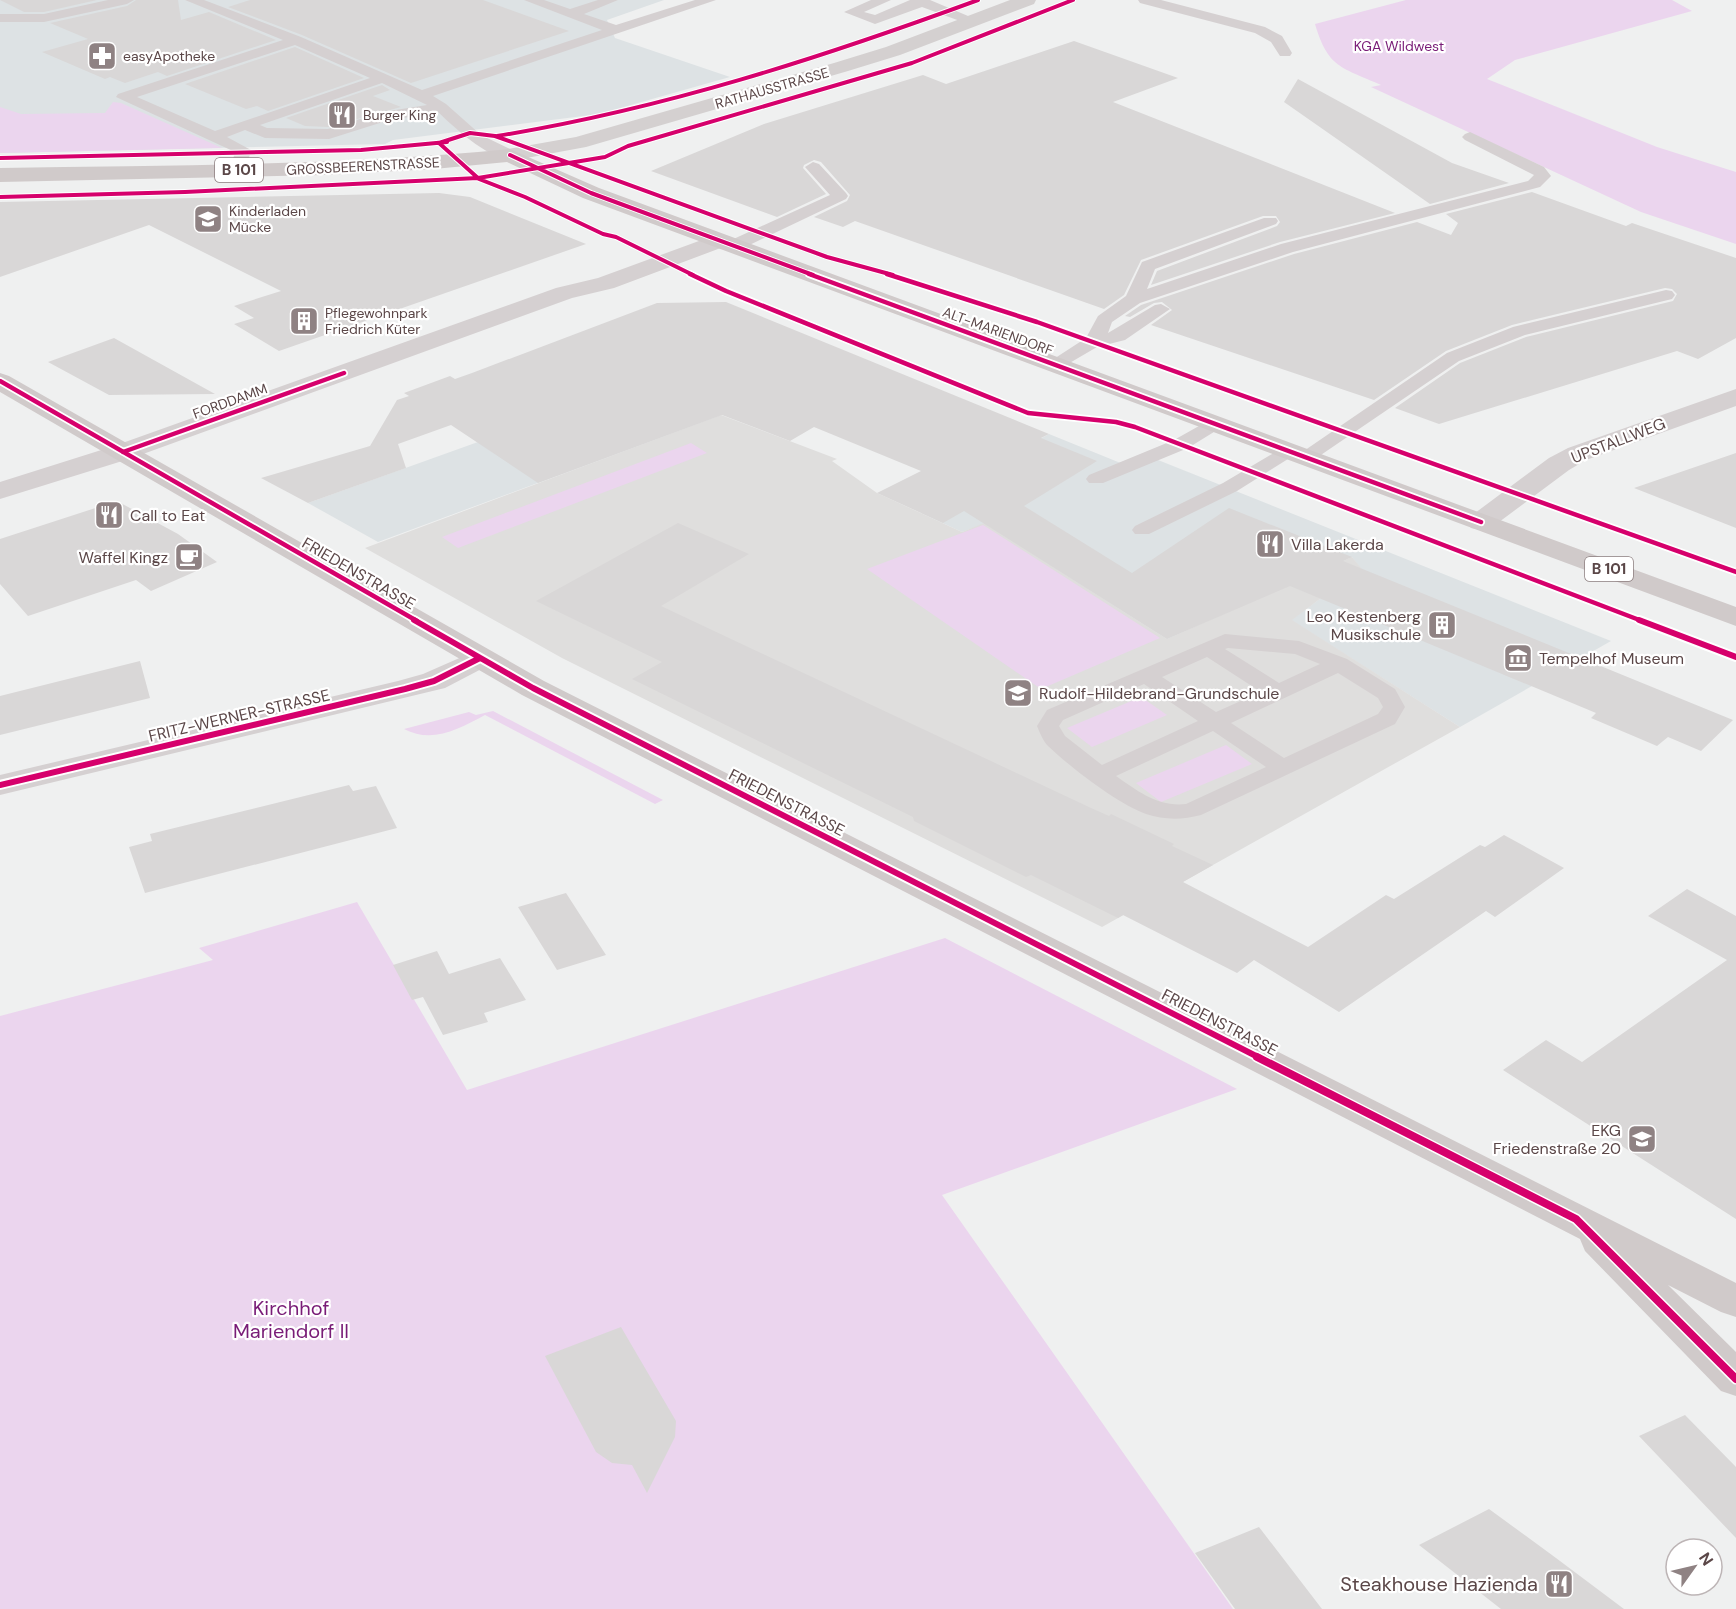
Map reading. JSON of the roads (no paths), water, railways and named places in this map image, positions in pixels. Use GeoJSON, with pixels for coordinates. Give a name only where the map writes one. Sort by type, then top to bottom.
{"type":"FeatureCollection","features":[{"type":"Feature","properties":{"kind":"main road","name":"RATHAUSSTRASSE"},"geometry":{"type":"LineString","coordinates":[[510,155],[579,143],[640,127],[872,57],[1027,0]]}},
{"type":"Feature","properties":{"kind":"main road","name":"GROSSBEERENSTRASSE"},"geometry":{"type":"LineString","coordinates":[[0,175],[415,165],[510,155]]}},
{"type":"Feature","properties":{"kind":"main road","name":"ALT-MARIENDORF"},"geometry":{"type":"LineString","coordinates":[[510,155],[591,193],[1736,616]]}},
{"type":"Feature","properties":{"kind":"main road","name":"FRIEDENSTRASSE"},"geometry":{"type":"LineString","coordinates":[[0,381],[533,688],[1736,1301]]}},
{"type":"Feature","properties":{"kind":"main road"},"geometry":{"type":"LineString","coordinates":[[1576,1219],[1736,1379]]}},
{"type":"Feature","properties":{"kind":"street","name":"FORDDAMM"},"geometry":{"type":"LineString","coordinates":[[0,491],[123,452],[554,297],[606,283],[725,243]]}},
{"type":"Feature","properties":{"kind":"street","name":"UPSTALLWEG"},"geometry":{"type":"LineString","coordinates":[[1481,522],[1559,464],[1577,454],[1736,397]]}},
{"type":"Feature","properties":{"kind":"street","name":"FRITZ-WERNER-STRASSE"},"geometry":{"type":"LineString","coordinates":[[0,785],[405,689],[434,681],[480,658]]}},
{"type":"Feature","properties":{"kind":"lane"},"geometry":{"type":"LineString","coordinates":[[0,18],[44,18],[128,0]]}},
{"type":"Feature","properties":{"kind":"lane"},"geometry":{"type":"LineString","coordinates":[[192,0],[296,40],[421,95],[441,107],[476,138],[510,155]]}},
{"type":"Feature","properties":{"kind":"lane"},"geometry":{"type":"LineString","coordinates":[[531,0],[616,30]]}},
{"type":"Feature","properties":{"kind":"lane"},"geometry":{"type":"LineString","coordinates":[[570,14],[611,0]]}},
{"type":"Feature","properties":{"kind":"lane"},"geometry":{"type":"LineString","coordinates":[[421,95],[709,0]]}},
{"type":"Feature","properties":{"kind":"lane"},"geometry":{"type":"LineString","coordinates":[[884,0],[850,12],[875,20],[919,1],[973,21]]}},
{"type":"Feature","properties":{"kind":"lane"},"geometry":{"type":"LineString","coordinates":[[1145,0],[1260,30],[1277,39],[1285,53]]}},
{"type":"Feature","properties":{"kind":"lane"},"geometry":{"type":"LineString","coordinates":[[238,170],[243,150],[123,97],[296,40]]}},
{"type":"Feature","properties":{"kind":"lane"},"geometry":{"type":"LineString","coordinates":[[214,136],[384,78]]}},
{"type":"Feature","properties":{"kind":"lane"},"geometry":{"type":"LineString","coordinates":[[245,125],[265,134],[329,135],[383,117],[441,107]]}},
{"type":"Feature","properties":{"kind":"lane"},"geometry":{"type":"LineString","coordinates":[[1093,343],[1103,331],[1104,320],[1134,299],[1287,248],[1534,184],[1543,176],[1538,170],[1470,137]]}},
{"type":"Feature","properties":{"kind":"lane"},"geometry":{"type":"LineString","coordinates":[[725,243],[840,196],[813,167]]}},
{"type":"Feature","properties":{"kind":"lane"},"geometry":{"type":"LineString","coordinates":[[1134,299],[1148,266],[1270,221]]}},
{"type":"Feature","properties":{"kind":"lane"},"geometry":{"type":"LineString","coordinates":[[1142,530],[1297,454],[1454,357],[1520,331],[1666,295]]}},
{"type":"Feature","properties":{"kind":"lane"},"geometry":{"type":"LineString","coordinates":[[1055,364],[1093,343],[1119,336],[1142,319],[1161,309]]}},
{"type":"Feature","properties":{"kind":"lane"},"geometry":{"type":"LineString","coordinates":[[1096,479],[1181,444],[1215,423]]}},
{"type":"Feature","properties":{"kind":"lane"},"geometry":{"type":"LineString","coordinates":[[1225,641],[1299,648],[1339,664],[1387,694],[1394,707],[1387,718],[1283,768],[1192,810],[1173,813],[1153,809],[1055,740],[1048,726],[1055,715],[1209,648],[1225,641]]}},
{"type":"Feature","properties":{"kind":"lane"},"geometry":{"type":"LineString","coordinates":[[1209,648],[1278,693]]}},
{"type":"Feature","properties":{"kind":"lane"},"geometry":{"type":"LineString","coordinates":[[1101,774],[1339,664]]}},
{"type":"Feature","properties":{"kind":"lane"},"geometry":{"type":"LineString","coordinates":[[1146,675],[1283,768]]}},
{"type":"Feature","properties":{"kind":"place","name":"easyApotheke"},"geometry":{"type":"Point","coordinates":[102,56]}},
{"type":"Feature","properties":{"kind":"place","name":"Burger King"},"geometry":{"type":"Point","coordinates":[342,115]}},
{"type":"Feature","properties":{"kind":"place","name":"Kinderladen Mücke"},"geometry":{"type":"Point","coordinates":[208,219]}},
{"type":"Feature","properties":{"kind":"place","name":"Pflegewohnpark Friedrich Küter"},"geometry":{"type":"Point","coordinates":[304,321]}},
{"type":"Feature","properties":{"kind":"place","name":"Call to Eat"},"geometry":{"type":"Point","coordinates":[109,515]}},
{"type":"Feature","properties":{"kind":"place","name":"Villa Lakerda"},"geometry":{"type":"Point","coordinates":[1270,544]}},
{"type":"Feature","properties":{"kind":"place","name":"Waffel Kingz"},"geometry":{"type":"Point","coordinates":[189,557]}},
{"type":"Feature","properties":{"kind":"place","name":"Leo Kestenberg Musikschule"},"geometry":{"type":"Point","coordinates":[1442,625]}},
{"type":"Feature","properties":{"kind":"place","name":"Tempelhof Museum"},"geometry":{"type":"Point","coordinates":[1518,658]}},
{"type":"Feature","properties":{"kind":"place","name":"Rudolf-Hildebrand-Grundschule"},"geometry":{"type":"Point","coordinates":[1018,693]}},
{"type":"Feature","properties":{"kind":"place","name":"EKG Friedenstraße 20"},"geometry":{"type":"Point","coordinates":[1642,1139]}},
{"type":"Feature","properties":{"kind":"place","name":"Steakhouse Hazienda"},"geometry":{"type":"Point","coordinates":[1559,1584]}},
{"type":"Feature","properties":{"kind":"park label","name":"KGA Wildwest"},"geometry":{"type":"Point","coordinates":[1399,46]}},
{"type":"Feature","properties":{"kind":"park label","name":"Kirchhof Mariendorf II"},"geometry":{"type":"Point","coordinates":[291,1320]}}]}
